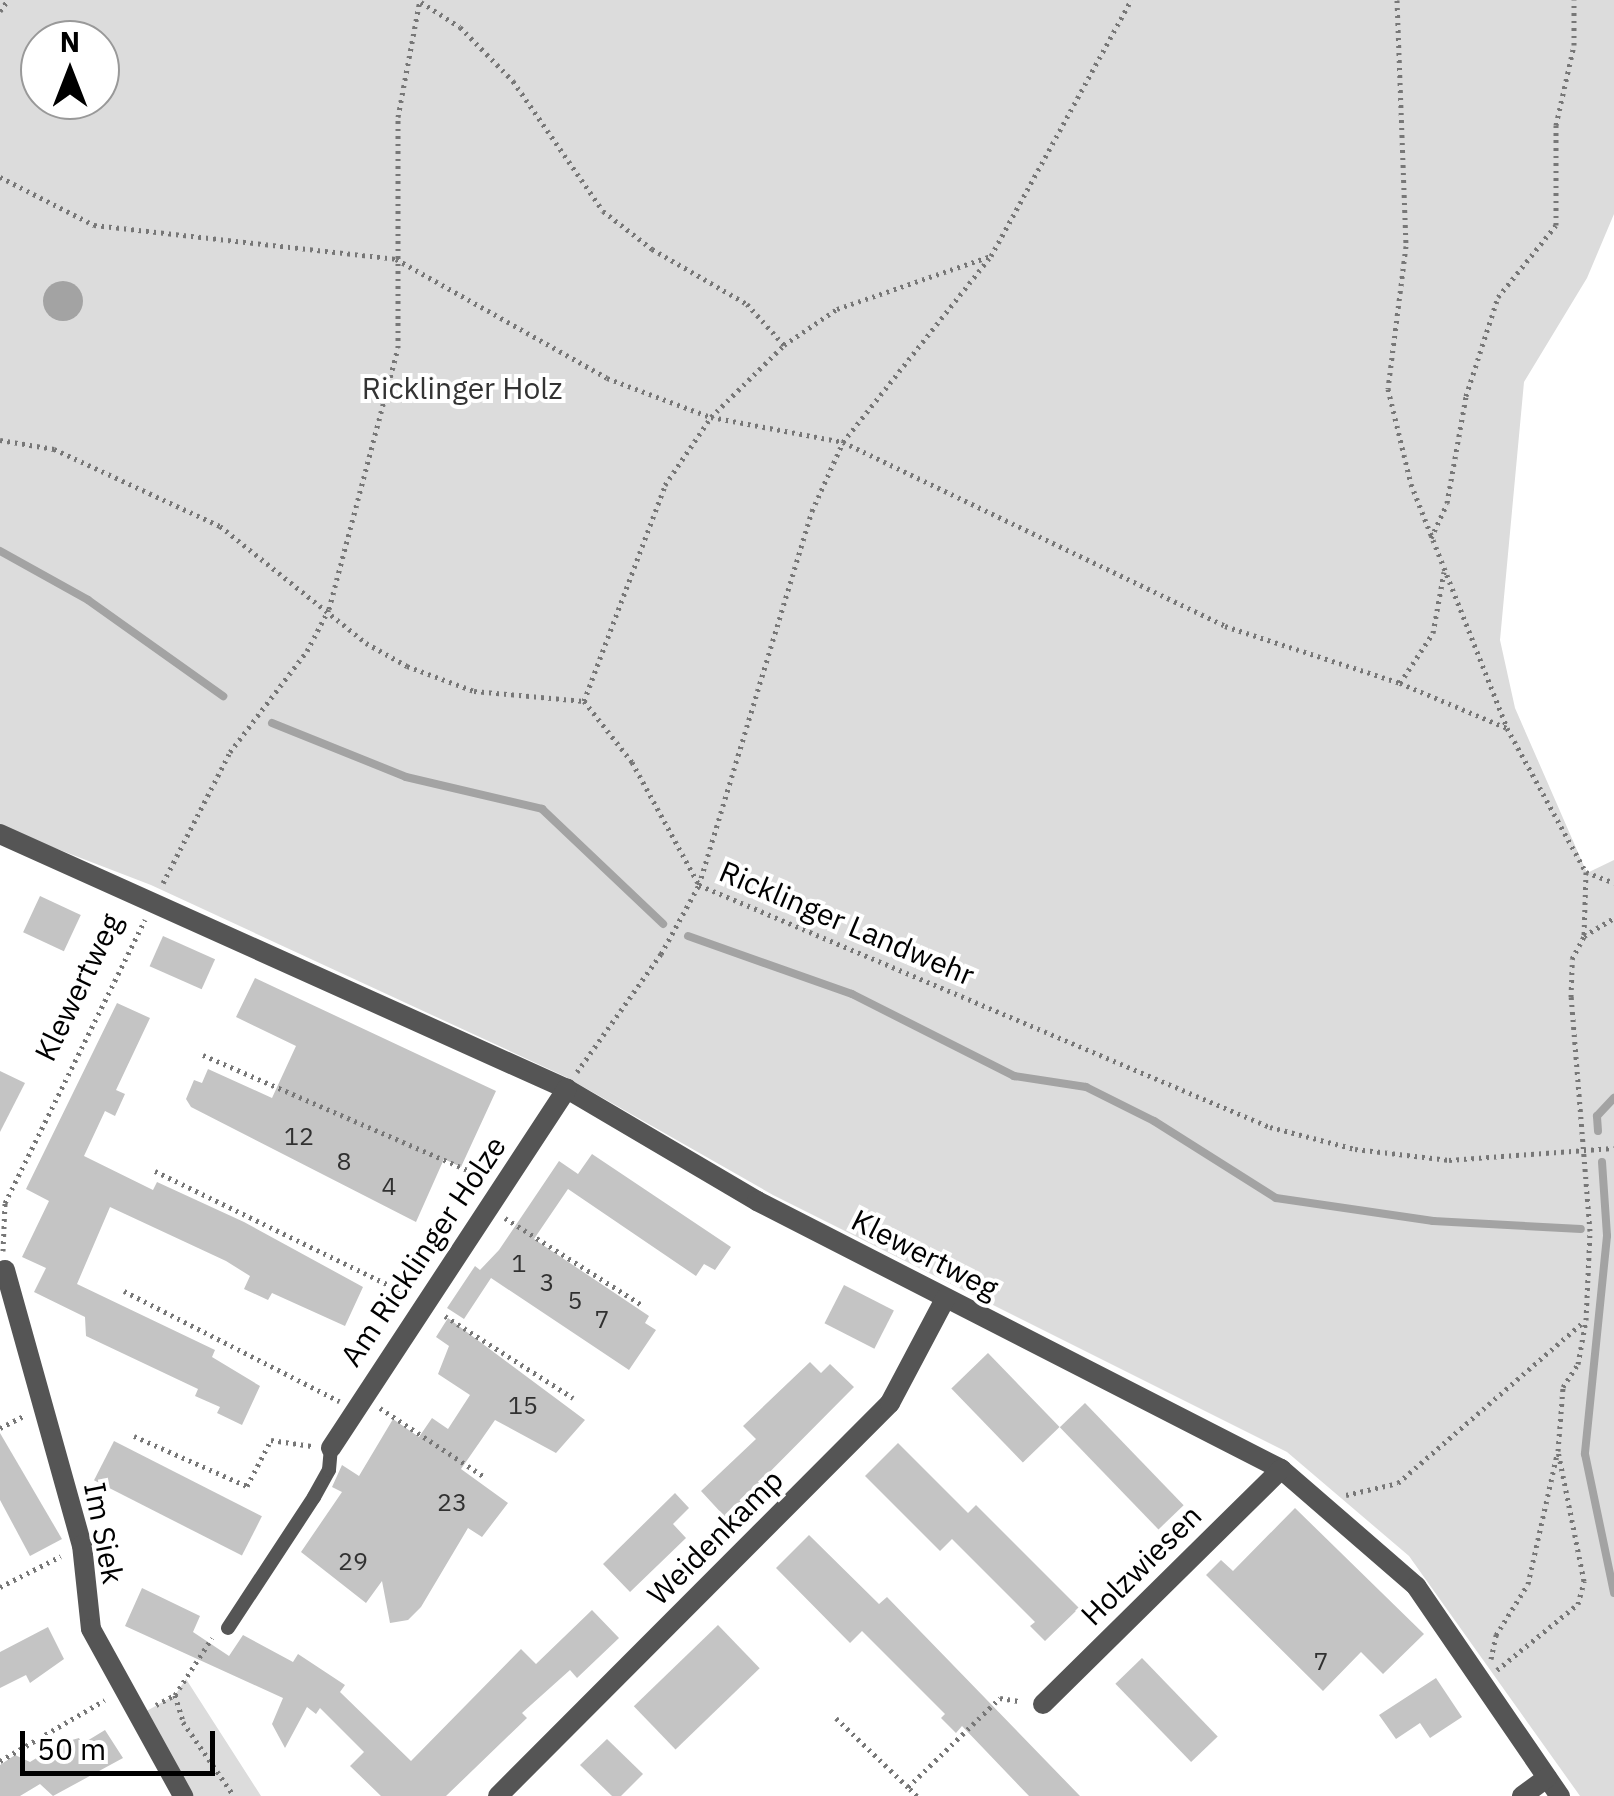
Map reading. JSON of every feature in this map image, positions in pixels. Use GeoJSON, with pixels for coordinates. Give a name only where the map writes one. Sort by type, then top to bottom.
{"type":"FeatureCollection","features":[{"type":"Feature","properties":{"kind":"street","name":"Klewertweg"},"geometry":{"type":"LineString","coordinates":[[0,834],[154,899],[566,1089],[758,1201],[1281,1469],[1334,1508],[1416,1586],[1560,1796]]}},
{"type":"Feature","properties":{"kind":"street","name":"Am Ricklinger Holze"},"geometry":{"type":"LineString","coordinates":[[331,1448],[566,1089]]}},
{"type":"Feature","properties":{"kind":"street","name":"Im Siek"},"geometry":{"type":"LineString","coordinates":[[2,1271],[82,1545],[91,1629],[121,1692],[183,1796]]}},
{"type":"Feature","properties":{"kind":"street","name":"Weidenkamp"},"geometry":{"type":"LineString","coordinates":[[498,1796],[890,1404],[945,1300]]}},
{"type":"Feature","properties":{"kind":"street","name":"Holzwiesen"},"geometry":{"type":"LineString","coordinates":[[1043,1704],[1281,1469]]}},
{"type":"Feature","properties":{"kind":"street"},"geometry":{"type":"LineString","coordinates":[[1522,1796],[1547,1778]]}},
{"type":"Feature","properties":{"kind":"lane"},"geometry":{"type":"LineString","coordinates":[[228,1628],[314,1497],[329,1470],[331,1448]]}},
{"type":"Feature","properties":{"kind":"path"},"geometry":{"type":"LineString","coordinates":[[0,10],[8,0]]}},
{"type":"Feature","properties":{"kind":"path"},"geometry":{"type":"LineString","coordinates":[[154,899],[230,752],[307,650],[329,609],[398,348],[398,116],[420,0],[460,26],[514,81],[603,212],[652,249],[747,304],[784,345]]}},
{"type":"Feature","properties":{"kind":"path"},"geometry":{"type":"LineString","coordinates":[[566,1089],[661,954],[699,885],[812,511],[843,442],[991,256],[1131,0]]}},
{"type":"Feature","properties":{"kind":"path"},"geometry":{"type":"LineString","coordinates":[[1396,0],[1406,246],[1388,389],[1430,538],[1508,728],[1586,872],[1584,936],[1572,959],[1570,996],[1580,1153],[1590,1231],[1586,1320],[1578,1364],[1563,1387],[1558,1451],[1528,1584],[1481,1679]]}},
{"type":"Feature","properties":{"kind":"path"},"geometry":{"type":"LineString","coordinates":[[1430,538],[1448,502],[1466,396],[1498,297],[1556,224],[1556,125],[1574,45],[1574,0]]}},
{"type":"Feature","properties":{"kind":"path"},"geometry":{"type":"LineString","coordinates":[[0,176],[94,226],[396,259],[607,378],[710,417],[843,442],[1225,626],[1400,683],[1508,728]]}},
{"type":"Feature","properties":{"kind":"path"},"geometry":{"type":"LineString","coordinates":[[0,440],[54,449],[220,526],[329,609],[366,643],[474,690],[584,700],[665,485],[710,417],[784,345],[837,309],[991,256]]}},
{"type":"Feature","properties":{"kind":"path"},"geometry":{"type":"LineString","coordinates":[[1400,683],[1433,633],[1445,569]]}},
{"type":"Feature","properties":{"kind":"path","name":"Ricklinger Landwehr"},"geometry":{"type":"LineString","coordinates":[[584,700],[632,762],[699,885],[1270,1127],[1355,1149],[1449,1160],[1614,1148]]}},
{"type":"Feature","properties":{"kind":"path"},"geometry":{"type":"LineString","coordinates":[[1586,872],[1614,884]]}},
{"type":"Feature","properties":{"kind":"path","name":"Klewertweg"},"geometry":{"type":"LineString","coordinates":[[2,1271],[4,1203],[154,899]]}},
{"type":"Feature","properties":{"kind":"path"},"geometry":{"type":"LineString","coordinates":[[1584,936],[1614,918]]}},
{"type":"Feature","properties":{"kind":"path"},"geometry":{"type":"LineString","coordinates":[[202,1055],[502,1186]]}},
{"type":"Feature","properties":{"kind":"path"},"geometry":{"type":"LineString","coordinates":[[574,1058],[583,1063]]}},
{"type":"Feature","properties":{"kind":"path"},"geometry":{"type":"LineString","coordinates":[[155,1172],[424,1302],[573,1398]]}},
{"type":"Feature","properties":{"kind":"path"},"geometry":{"type":"LineString","coordinates":[[488,1207],[642,1306]]}},
{"type":"Feature","properties":{"kind":"path"},"geometry":{"type":"LineString","coordinates":[[124,1291],[358,1402],[486,1478]]}},
{"type":"Feature","properties":{"kind":"path"},"geometry":{"type":"LineString","coordinates":[[1334,1508],[1347,1494],[1398,1483],[1526,1379],[1586,1320]]}},
{"type":"Feature","properties":{"kind":"path"},"geometry":{"type":"LineString","coordinates":[[134,1436],[247,1486],[270,1440],[331,1448]]}},
{"type":"Feature","properties":{"kind":"path"},"geometry":{"type":"LineString","coordinates":[[1481,1679],[1578,1604],[1584,1581],[1558,1451]]}},
{"type":"Feature","properties":{"kind":"path"},"geometry":{"type":"LineString","coordinates":[[0,1587],[82,1545]]}},
{"type":"Feature","properties":{"kind":"path"},"geometry":{"type":"LineString","coordinates":[[0,1761],[121,1692]]}},
{"type":"Feature","properties":{"kind":"path"},"geometry":{"type":"LineString","coordinates":[[176,1694],[182,1722],[234,1796]]}},
{"type":"Feature","properties":{"kind":"path"},"geometry":{"type":"LineString","coordinates":[[908,1787],[1000,1698],[1043,1704]]}},
{"type":"Feature","properties":{"kind":"path"},"geometry":{"type":"LineString","coordinates":[[836,1718],[916,1796]]}},
{"type":"Feature","properties":{"kind":"green space","name":"Ricklinger Holz"},"geometry":{"type":"Polygon","coordinates":[[[0,0],[1614,0],[1614,214],[1587,278],[1524,382],[1500,640],[1515,708],[1587,873],[1614,860],[1614,1796],[1580,1796],[1409,1556],[1287,1452],[773,1195],[566,1077],[151,885],[0,827],[0,0]]]}},
{"type":"Feature","properties":{"kind":"green space"},"geometry":{"type":"Polygon","coordinates":[[[186,1679],[261,1796],[183,1796],[136,1717],[175,1695],[186,1679]]]}},
{"type":"Feature","properties":{"kind":"shaded area"},"geometry":{"type":"Polygon","coordinates":[[[63,281],[77,287],[83,301],[77,315],[63,321],[49,315],[43,301],[49,287],[63,281]]]}},
{"type":"Feature","properties":{"kind":"building"},"geometry":{"type":"Polygon","coordinates":[[[40,896],[81,915],[64,951],[23,932],[40,896]]]}},
{"type":"Feature","properties":{"kind":"building"},"geometry":{"type":"Polygon","coordinates":[[[163,936],[215,959],[202,989],[150,966],[163,936]]]}},
{"type":"Feature","properties":{"kind":"building"},"geometry":{"type":"Polygon","coordinates":[[[255,978],[496,1091],[461,1167],[444,1159],[416,1222],[191,1107],[186,1099],[194,1080],[202,1083],[208,1069],[272,1098],[296,1046],[236,1017],[255,978]]]}},
{"type":"Feature","properties":{"kind":"building"},"geometry":{"type":"Polygon","coordinates":[[[117,1003],[150,1018],[116,1090],[125,1094],[115,1116],[105,1111],[84,1156],[153,1190],[157,1182],[244,1222],[363,1287],[345,1326],[272,1293],[268,1300],[244,1289],[250,1276],[226,1261],[110,1207],[77,1284],[215,1350],[212,1357],[260,1386],[242,1425],[217,1413],[220,1407],[195,1396],[198,1389],[86,1336],[85,1317],[34,1292],[46,1268],[22,1257],[49,1201],[26,1189],[117,1003]]]}},
{"type":"Feature","properties":{"kind":"building"},"geometry":{"type":"Polygon","coordinates":[[[0,1071],[25,1083],[0,1132],[0,1071]]]}},
{"type":"Feature","properties":{"kind":"building"},"geometry":{"type":"Polygon","coordinates":[[[592,1154],[731,1247],[715,1270],[704,1264],[696,1276],[568,1189],[534,1239],[649,1316],[645,1323],[656,1330],[629,1370],[491,1278],[464,1319],[447,1308],[475,1266],[480,1270],[499,1250],[559,1161],[578,1174],[592,1154]]]}},
{"type":"Feature","properties":{"kind":"building"},"geometry":{"type":"Polygon","coordinates":[[[844,1285],[894,1310],[874,1349],[824,1323],[844,1285]]]}},
{"type":"Feature","properties":{"kind":"building"},"geometry":{"type":"Polygon","coordinates":[[[448,1318],[585,1420],[556,1453],[495,1420],[461,1469],[508,1503],[482,1537],[468,1528],[421,1607],[408,1620],[390,1623],[382,1581],[366,1603],[301,1552],[342,1492],[332,1487],[342,1465],[359,1476],[393,1419],[419,1437],[432,1418],[448,1429],[470,1395],[438,1374],[449,1346],[436,1337],[448,1318]]]}},
{"type":"Feature","properties":{"kind":"building"},"geometry":{"type":"Polygon","coordinates":[[[988,1353],[1060,1427],[1023,1463],[951,1388],[988,1353]]]}},
{"type":"Feature","properties":{"kind":"building"},"geometry":{"type":"Polygon","coordinates":[[[810,1362],[821,1373],[830,1364],[854,1387],[725,1517],[701,1491],[756,1439],[743,1426],[810,1362]]]}},
{"type":"Feature","properties":{"kind":"building"},"geometry":{"type":"Polygon","coordinates":[[[1085,1403],[1184,1505],[1158,1529],[1060,1427],[1085,1403]]]}},
{"type":"Feature","properties":{"kind":"building"},"geometry":{"type":"Polygon","coordinates":[[[0,1433],[62,1539],[30,1556],[0,1500],[0,1433]]]}},
{"type":"Feature","properties":{"kind":"building"},"geometry":{"type":"Polygon","coordinates":[[[114,1441],[262,1516],[242,1556],[94,1480],[114,1441]]]}},
{"type":"Feature","properties":{"kind":"building"},"geometry":{"type":"Polygon","coordinates":[[[898,1443],[968,1513],[976,1505],[1079,1608],[1045,1641],[1030,1626],[1035,1622],[952,1539],[940,1551],[865,1476],[898,1443]]]}},
{"type":"Feature","properties":{"kind":"building"},"geometry":{"type":"Polygon","coordinates":[[[675,1493],[689,1508],[673,1524],[686,1538],[630,1592],[603,1564],[675,1493]]]}},
{"type":"Feature","properties":{"kind":"building"},"geometry":{"type":"Polygon","coordinates":[[[1295,1508],[1424,1634],[1383,1674],[1361,1652],[1323,1691],[1206,1575],[1221,1560],[1233,1571],[1295,1508]]]}},
{"type":"Feature","properties":{"kind":"building"},"geometry":{"type":"Polygon","coordinates":[[[809,1535],[879,1604],[887,1597],[1080,1796],[1029,1796],[962,1726],[956,1733],[941,1718],[945,1714],[862,1631],[850,1643],[776,1568],[809,1535]]]}},
{"type":"Feature","properties":{"kind":"building"},"geometry":{"type":"Polygon","coordinates":[[[142,1588],[200,1616],[193,1632],[229,1656],[243,1635],[293,1662],[298,1654],[345,1685],[340,1692],[411,1761],[521,1649],[536,1664],[592,1610],[619,1638],[577,1678],[570,1670],[522,1713],[527,1718],[446,1796],[381,1796],[350,1766],[364,1752],[320,1708],[316,1714],[307,1707],[285,1748],[272,1724],[283,1698],[125,1626],[142,1588]]]}},
{"type":"Feature","properties":{"kind":"building"},"geometry":{"type":"Polygon","coordinates":[[[718,1625],[760,1668],[676,1749],[634,1706],[718,1625]]]}},
{"type":"Feature","properties":{"kind":"building"},"geometry":{"type":"Polygon","coordinates":[[[48,1627],[64,1659],[30,1683],[26,1675],[0,1688],[0,1652],[48,1627]]]}},
{"type":"Feature","properties":{"kind":"building"},"geometry":{"type":"Polygon","coordinates":[[[1142,1658],[1218,1736],[1191,1762],[1115,1684],[1142,1658]]]}},
{"type":"Feature","properties":{"kind":"building"},"geometry":{"type":"Polygon","coordinates":[[[1436,1678],[1462,1717],[1430,1738],[1420,1723],[1396,1739],[1379,1715],[1436,1678]]]}},
{"type":"Feature","properties":{"kind":"building"},"geometry":{"type":"Polygon","coordinates":[[[105,1730],[123,1758],[53,1796],[40,1784],[20,1796],[0,1796],[0,1765],[15,1755],[30,1762],[61,1743],[79,1738],[82,1744],[105,1730]]]}},
{"type":"Feature","properties":{"kind":"building"},"geometry":{"type":"Polygon","coordinates":[[[607,1739],[643,1774],[621,1796],[612,1796],[580,1765],[607,1739]]]}},
{"type":"Feature","properties":{"kind":"waterway"},"geometry":{"type":"LineString","coordinates":[[0,551],[88,600],[223,696]]}},
{"type":"Feature","properties":{"kind":"waterway"},"geometry":{"type":"LineString","coordinates":[[272,723],[406,777],[542,809],[663,924]]}},
{"type":"Feature","properties":{"kind":"waterway"},"geometry":{"type":"LineString","coordinates":[[688,936],[852,994],[1014,1076],[1086,1087],[1154,1121],[1276,1198],[1433,1221],[1581,1229]]}},
{"type":"Feature","properties":{"kind":"waterway"},"geometry":{"type":"LineString","coordinates":[[1598,1131],[1597,1116],[1614,1098]]}},
{"type":"Feature","properties":{"kind":"waterway"},"geometry":{"type":"LineString","coordinates":[[1602,1162],[1607,1236],[1585,1454],[1614,1593]]}}]}
